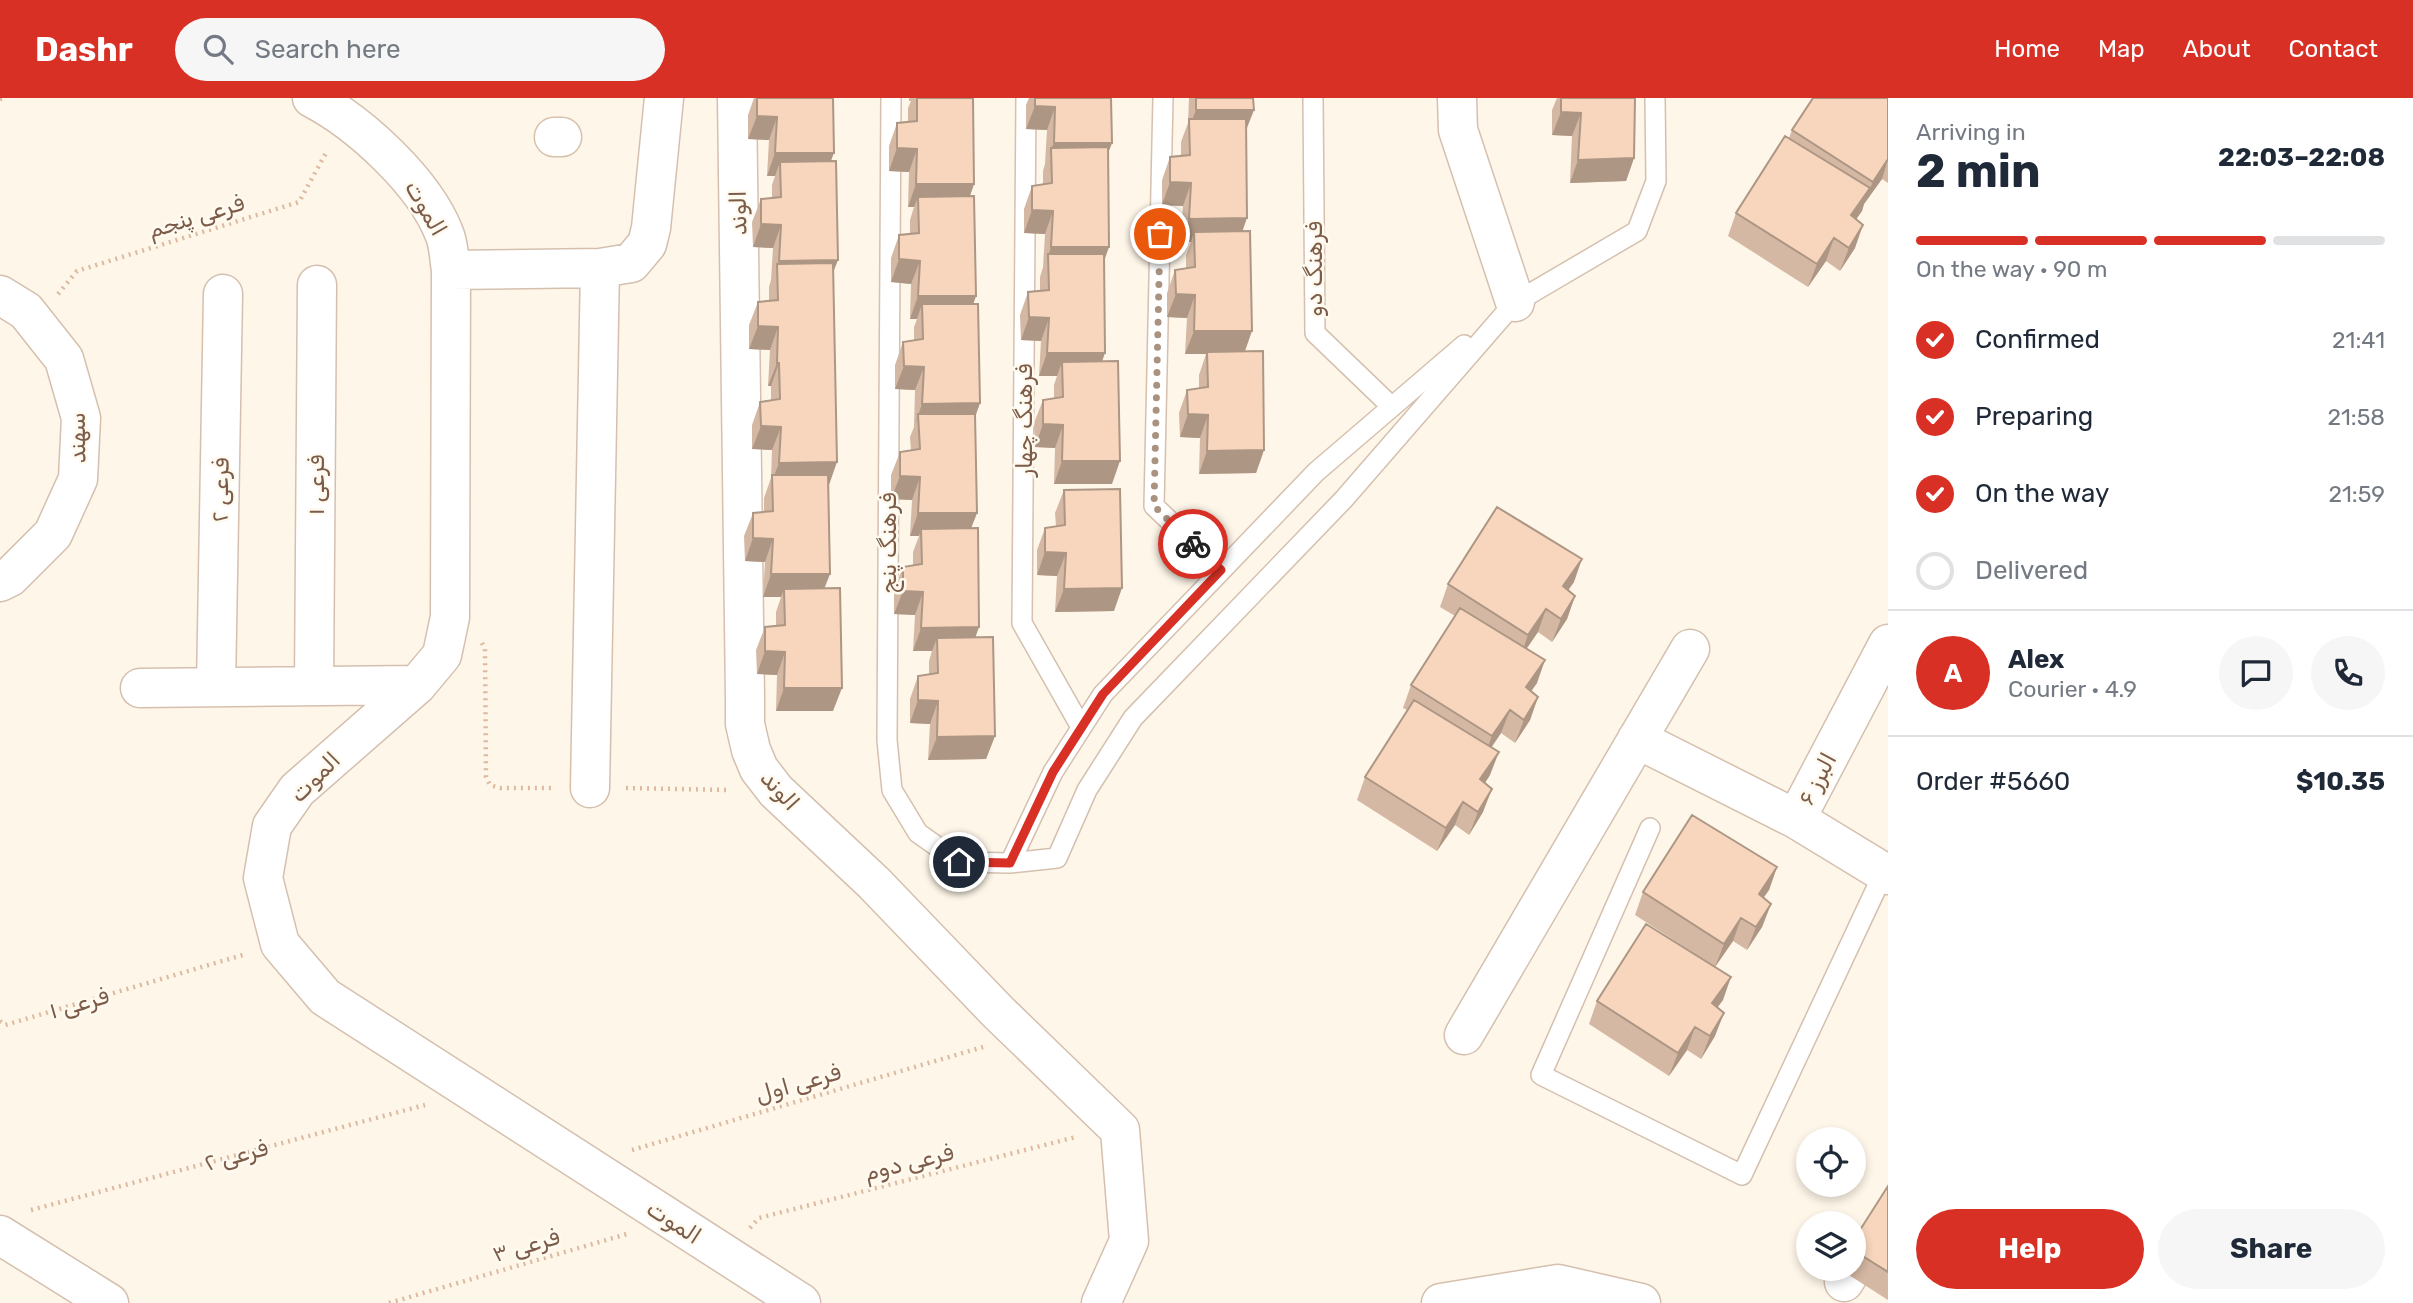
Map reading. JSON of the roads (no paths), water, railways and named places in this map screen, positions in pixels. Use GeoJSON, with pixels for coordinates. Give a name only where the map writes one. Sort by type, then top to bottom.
{"type":"FeatureCollection","features":[{"type":"Feature","properties":{"kind":"street"},"geometry":{"type":"LineString","coordinates":[[451,271],[600,268],[631,263],[647,244],[651,228],[664,98]]}},
{"type":"Feature","properties":{"kind":"street","name":"الوند"},"geometry":{"type":"LineString","coordinates":[[737,98],[745,698],[751,750],[758,769],[776,791],[874,883],[1022,1035],[1120,1130],[1129,1241],[1101,1303]]}},
{"type":"Feature","properties":{"kind":"street"},"geometry":{"type":"LineString","coordinates":[[1457,98],[1458,130],[1515,302]]}},
{"type":"Feature","properties":{"kind":"street","name":"الموت"},"geometry":{"type":"LineString","coordinates":[[325,105],[392,159],[422,192],[445,234],[451,271],[450,617],[442,655],[416,685],[297,790],[272,826],[263,878],[280,944],[325,997],[801,1303]]}},
{"type":"Feature","properties":{"kind":"street"},"geometry":{"type":"LineString","coordinates":[[590,788],[600,268]]}},
{"type":"Feature","properties":{"kind":"street","name":"فرعی ۱"},"geometry":{"type":"LineString","coordinates":[[314,686],[317,285]]}},
{"type":"Feature","properties":{"kind":"street","name":"فرعی ۲"},"geometry":{"type":"LineString","coordinates":[[216,687],[223,294]]}},
{"type":"Feature","properties":{"kind":"street","name":"سهند"},"geometry":{"type":"LineString","coordinates":[[0,295],[26,311],[64,359],[81,418],[78,478],[53,534],[10,577],[0,582]]}},
{"type":"Feature","properties":{"kind":"street","name":"البرز ۶"},"geometry":{"type":"LineString","coordinates":[[1886,874],[1796,819],[1888,645]]}},
{"type":"Feature","properties":{"kind":"street"},"geometry":{"type":"LineString","coordinates":[[1464,1035],[1690,649]]}},
{"type":"Feature","properties":{"kind":"street"},"geometry":{"type":"LineString","coordinates":[[140,688],[416,685]]}},
{"type":"Feature","properties":{"kind":"street"},"geometry":{"type":"LineString","coordinates":[[1637,740],[1796,819]]}},
{"type":"Feature","properties":{"kind":"street"},"geometry":{"type":"LineString","coordinates":[[13,1223],[109,1303]]}},
{"type":"Feature","properties":{"kind":"street"},"geometry":{"type":"LineString","coordinates":[[1441,1303],[1558,1284],[1641,1303]]}},
{"type":"Feature","properties":{"kind":"lane","name":"فرهنگ پنج"},"geometry":{"type":"LineString","coordinates":[[891,98],[887,740],[892,790],[918,833],[959,862],[1010,863],[1057,858],[1087,790],[1133,718],[1344,499],[1515,302]]}},
{"type":"Feature","properties":{"kind":"lane","name":"فرهنگ چهار"},"geometry":{"type":"LineString","coordinates":[[1026,98],[1022,623],[1081,727]]}},
{"type":"Feature","properties":{"kind":"lane"},"geometry":{"type":"LineString","coordinates":[[1163,98],[1154,506],[1221,570]]}},
{"type":"Feature","properties":{"kind":"lane","name":"فرهنگ دو"},"geometry":{"type":"LineString","coordinates":[[1313,98],[1315,333],[1392,407]]}},
{"type":"Feature","properties":{"kind":"lane"},"geometry":{"type":"LineString","coordinates":[[1010,863],[1053,772],[1103,694],[1317,472],[1515,302],[1637,230],[1656,181],[1655,98]]}},
{"type":"Feature","properties":{"kind":"lane"},"geometry":{"type":"LineString","coordinates":[[1650,828],[1541,1075],[1742,1175],[1886,874]]}}]}
